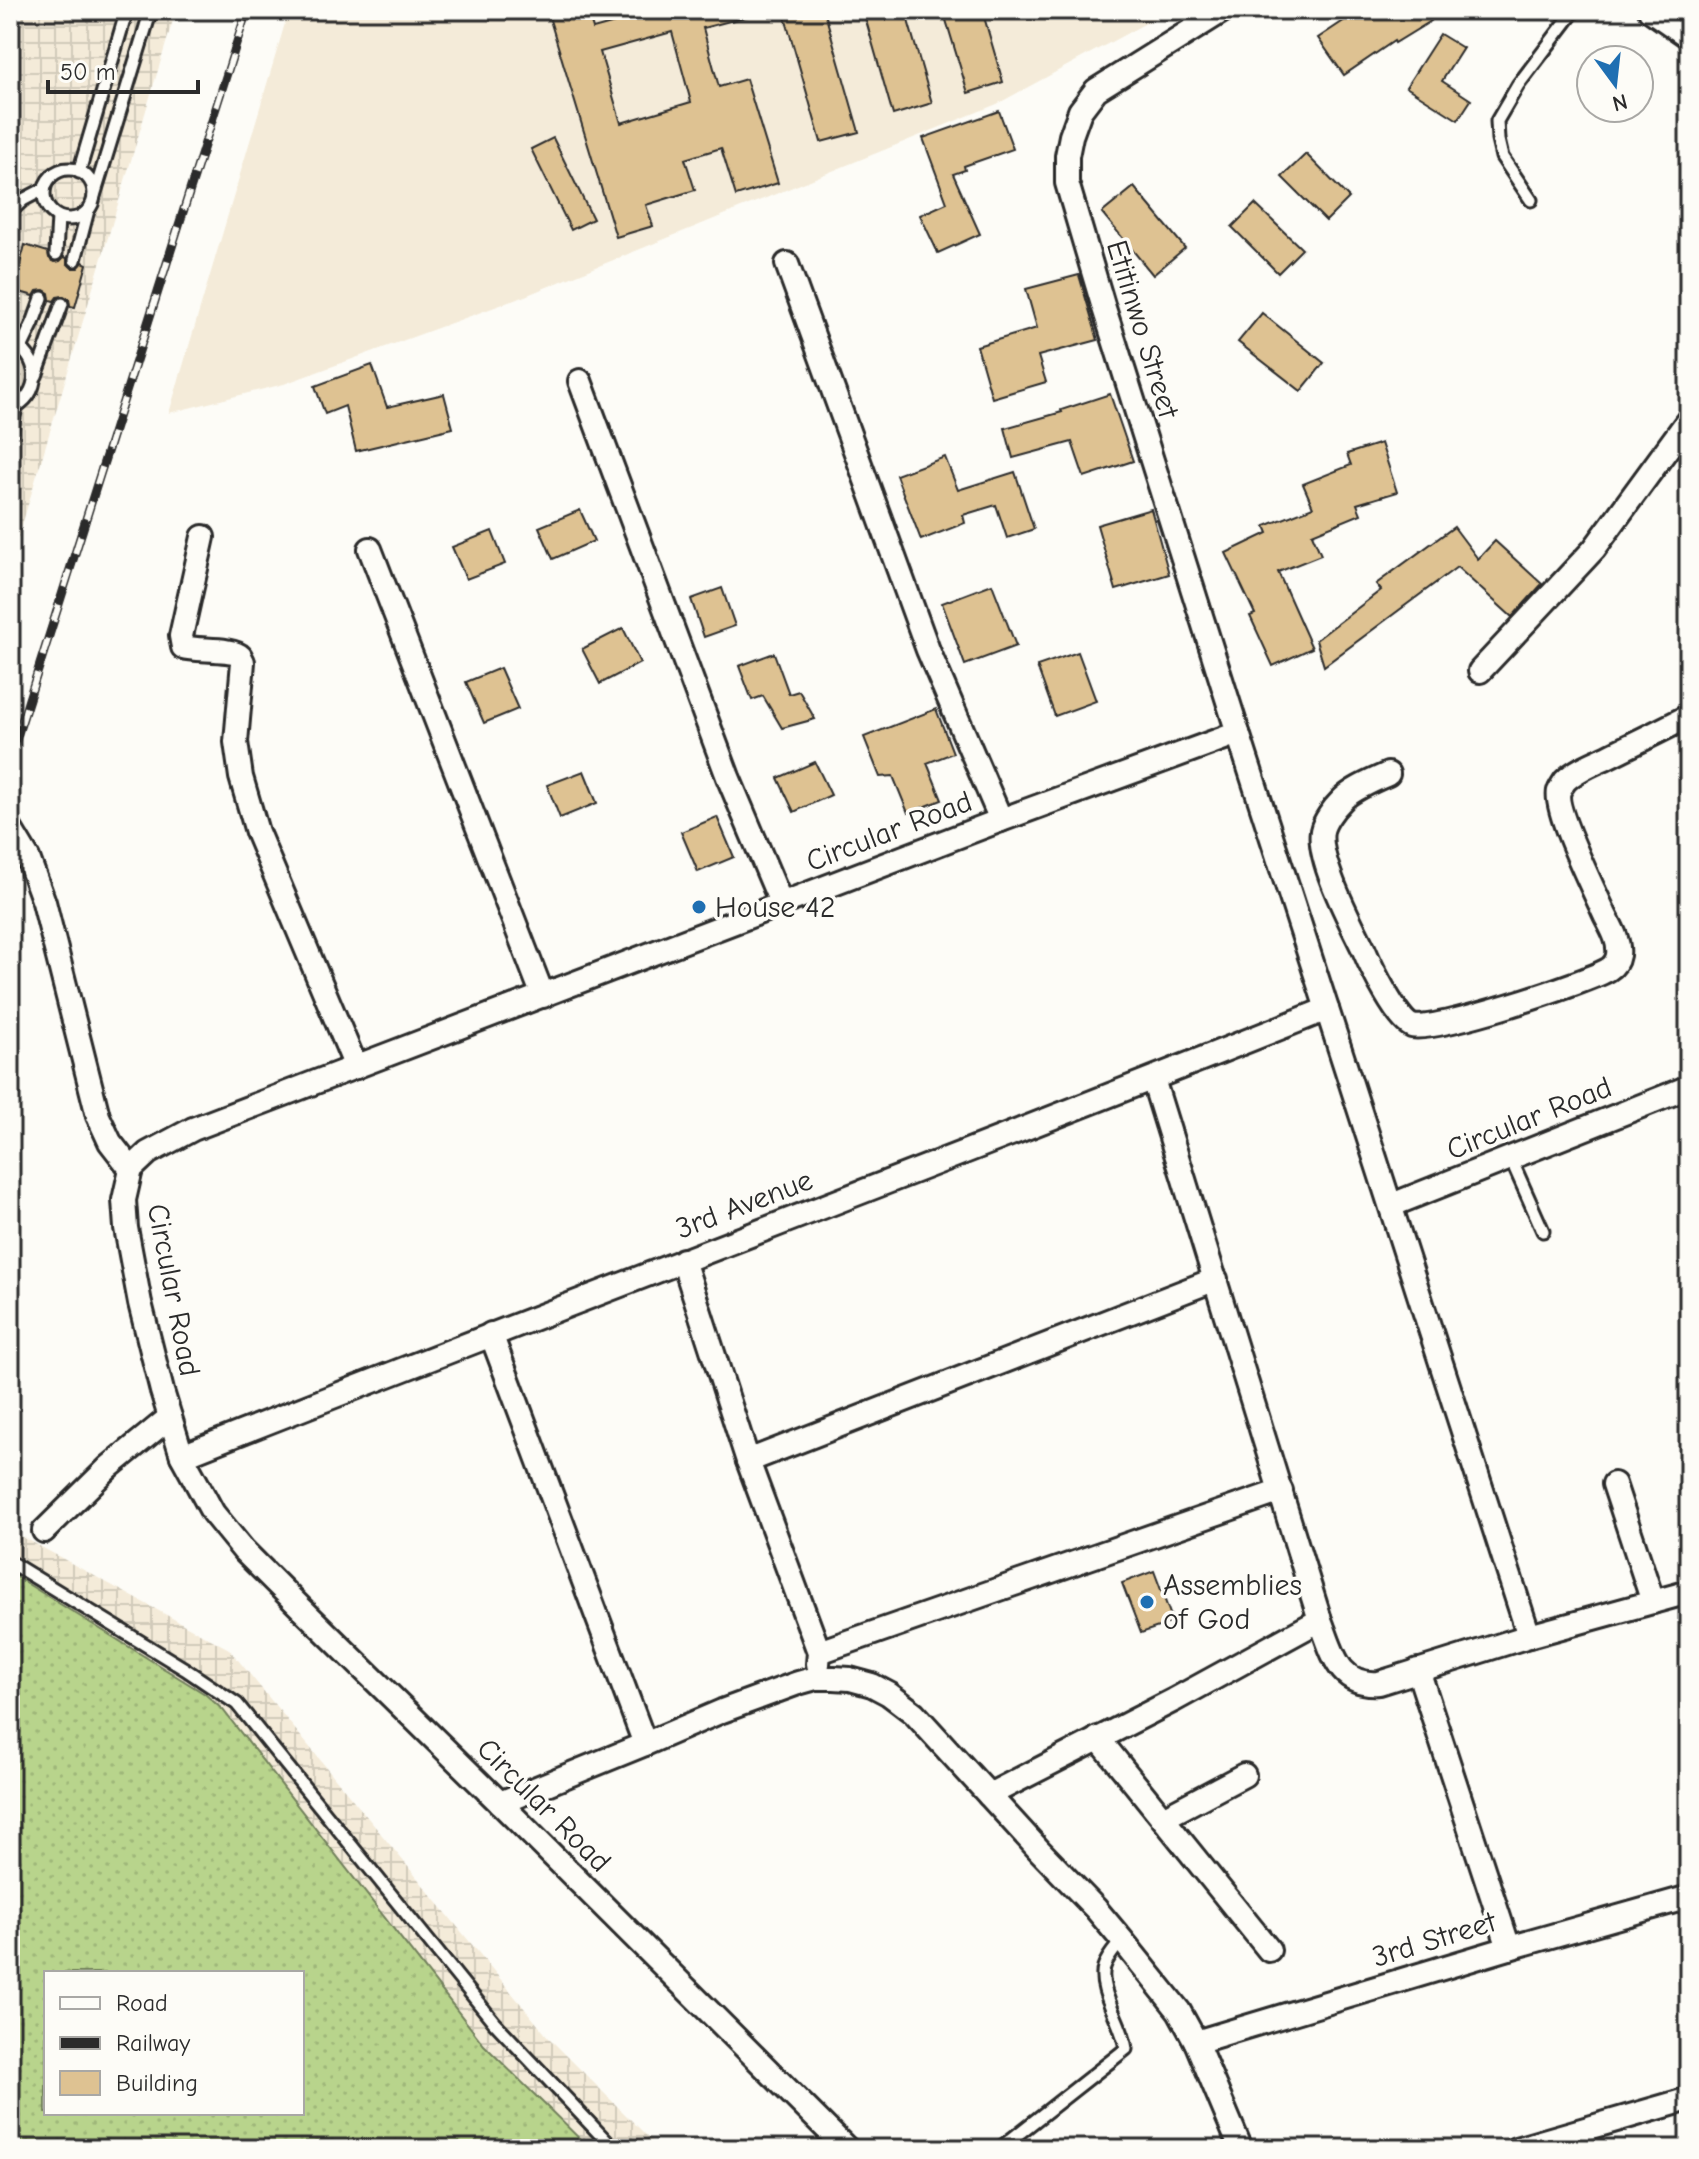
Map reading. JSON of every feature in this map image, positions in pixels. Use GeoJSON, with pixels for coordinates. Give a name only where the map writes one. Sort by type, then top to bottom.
{"type":"FeatureCollection","features":[{"type":"Feature","properties":{"kind":"street","name":"Etitinwo Street"},"geometry":{"type":"LineString","coordinates":[[1224,10],[1096,90],[1080,111],[1071,136],[1067,183],[1238,733],[1529,1636]]}},
{"type":"Feature","properties":{"kind":"street"},"geometry":{"type":"LineString","coordinates":[[1650,10],[1689,37]]}},
{"type":"Feature","properties":{"kind":"street"},"geometry":{"type":"LineString","coordinates":[[787,264],[928,650],[1001,820]]}},
{"type":"Feature","properties":{"kind":"street"},"geometry":{"type":"LineString","coordinates":[[580,381],[728,777],[782,905]]}},
{"type":"Feature","properties":{"kind":"street"},"geometry":{"type":"LineString","coordinates":[[1480,671],[1594,549],[1689,419]]}},
{"type":"Feature","properties":{"kind":"street"},"geometry":{"type":"LineString","coordinates":[[203,537],[181,636],[183,647],[233,652],[243,662],[236,742],[241,777],[257,832],[356,1067]]}},
{"type":"Feature","properties":{"kind":"street"},"geometry":{"type":"LineString","coordinates":[[370,549],[543,996]]}},
{"type":"Feature","properties":{"kind":"street"},"geometry":{"type":"LineString","coordinates":[[1388,774],[1343,798],[1322,830],[1322,849],[1334,885],[1372,968],[1401,1017],[1416,1028],[1426,1027],[1481,1014],[1568,985],[1615,965],[1618,957],[1615,936],[1570,835],[1558,802],[1559,792],[1565,781],[1587,767],[1689,716]]}},
{"type":"Feature","properties":{"kind":"street","name":"Circular Road"},"geometry":{"type":"LineString","coordinates":[[847,2149],[244,1551],[213,1513],[182,1456],[140,1303],[124,1200],[131,1169],[148,1153],[193,1129],[1001,820],[1238,733]]}},
{"type":"Feature","properties":{"kind":"street"},"geometry":{"type":"LineString","coordinates":[[10,828],[28,858],[44,902],[98,1116],[110,1142],[131,1169]]}},
{"type":"Feature","properties":{"kind":"street","name":"3rd Avenue"},"geometry":{"type":"LineString","coordinates":[[182,1456],[1327,1009]]}},
{"type":"Feature","properties":{"kind":"street"},"geometry":{"type":"LineString","coordinates":[[1153,1079],[1320,1620],[1338,1667],[1352,1679],[1366,1684],[1379,1683],[1529,1636],[1689,1592]]}},
{"type":"Feature","properties":{"kind":"street","name":"Circular Road"},"geometry":{"type":"LineString","coordinates":[[1392,1205],[1689,1087]]}},
{"type":"Feature","properties":{"kind":"street"},"geometry":{"type":"LineString","coordinates":[[683,1260],[748,1461],[819,1652],[816,1678]]}},
{"type":"Feature","properties":{"kind":"street"},"geometry":{"type":"LineString","coordinates":[[748,1461],[1216,1279]]}},
{"type":"Feature","properties":{"kind":"street"},"geometry":{"type":"LineString","coordinates":[[491,1334],[645,1744]]}},
{"type":"Feature","properties":{"kind":"street"},"geometry":{"type":"LineString","coordinates":[[44,1531],[109,1467],[170,1417]]}},
{"type":"Feature","properties":{"kind":"street"},"geometry":{"type":"LineString","coordinates":[[1614,1484],[1653,1602]]}},
{"type":"Feature","properties":{"kind":"street"},"geometry":{"type":"LineString","coordinates":[[819,1652],[1281,1491]]}},
{"type":"Feature","properties":{"kind":"street"},"geometry":{"type":"LineString","coordinates":[[989,1795],[1174,1700],[1320,1620]]}},
{"type":"Feature","properties":{"kind":"street"},"geometry":{"type":"LineString","coordinates":[[1418,1670],[1509,1948]]}},
{"type":"Feature","properties":{"kind":"street"},"geometry":{"type":"LineString","coordinates":[[500,1803],[722,1711],[798,1683],[816,1678],[850,1679],[872,1685],[914,1713],[1096,1909],[1179,2011],[1196,2042],[1241,2149]]}},
{"type":"Feature","properties":{"kind":"street"},"geometry":{"type":"LineString","coordinates":[[1098,1738],[1269,1950]]}},
{"type":"Feature","properties":{"kind":"street"},"geometry":{"type":"LineString","coordinates":[[1163,1818],[1244,1775]]}},
{"type":"Feature","properties":{"kind":"street","name":"3rd Street"},"geometry":{"type":"LineString","coordinates":[[1196,2042],[1689,1897]]}},
{"type":"Feature","properties":{"kind":"street"},"geometry":{"type":"LineString","coordinates":[[1516,2149],[1689,2099]]}},
{"type":"Feature","properties":{"kind":"lane"},"geometry":{"type":"LineString","coordinates":[[79,172],[127,10]]}},
{"type":"Feature","properties":{"kind":"lane"},"geometry":{"type":"LineString","coordinates":[[75,260],[151,10]]}},
{"type":"Feature","properties":{"kind":"lane"},"geometry":{"type":"LineString","coordinates":[[1531,200],[1502,157],[1497,121],[1518,85],[1575,10]]}},
{"type":"Feature","properties":{"kind":"lane"},"geometry":{"type":"LineString","coordinates":[[88,209],[75,218],[58,217],[46,206],[44,189],[47,182],[59,171],[68,169],[79,172],[89,180],[94,196]]}},
{"type":"Feature","properties":{"kind":"lane"},"geometry":{"type":"LineString","coordinates":[[10,212],[23,200],[44,189]]}},
{"type":"Feature","properties":{"kind":"lane"},"geometry":{"type":"LineString","coordinates":[[56,254],[58,217]]}},
{"type":"Feature","properties":{"kind":"lane"},"geometry":{"type":"LineString","coordinates":[[34,381],[31,359],[16,345],[33,323],[42,298]]}},
{"type":"Feature","properties":{"kind":"lane"},"geometry":{"type":"LineString","coordinates":[[10,437],[13,408],[25,400],[31,391],[62,304]]}},
{"type":"Feature","properties":{"kind":"lane"},"geometry":{"type":"LineString","coordinates":[[1510,1157],[1543,1231]]}},
{"type":"Feature","properties":{"kind":"lane"},"geometry":{"type":"LineString","coordinates":[[10,1562],[237,1704],[494,2022],[614,2149]]}},
{"type":"Feature","properties":{"kind":"lane"},"geometry":{"type":"LineString","coordinates":[[999,2149],[1126,2049],[1125,2036],[1102,1981],[1104,1964],[1122,1940]]}},
{"type":"Feature","properties":{"kind":"shaded area"},"geometry":{"type":"Polygon","coordinates":[[[10,10],[176,10],[10,565],[10,10]]]}},
{"type":"Feature","properties":{"kind":"shaded area"},"geometry":{"type":"Polygon","coordinates":[[[289,10],[1170,10],[997,104],[520,298],[284,384],[169,413],[289,10]]]}},
{"type":"Feature","properties":{"kind":"shaded area"},"geometry":{"type":"Polygon","coordinates":[[[10,1530],[229,1649],[548,2037],[660,2149],[10,2149],[10,1530]]]}},
{"type":"Feature","properties":{"kind":"green space"},"geometry":{"type":"Polygon","coordinates":[[[10,1573],[205,1694],[223,1710],[484,2045],[590,2149],[10,2149],[10,1573]]]}},
{"type":"Feature","properties":{"kind":"building"},"geometry":{"type":"Polygon","coordinates":[[[547,10],[587,10],[593,29],[662,10],[752,10],[753,15],[703,28],[719,87],[746,79],[778,183],[736,196],[721,148],[685,159],[695,190],[646,205],[653,226],[616,237],[547,10]],[[672,32],[600,52],[621,123],[691,102],[672,32]]]}},
{"type":"Feature","properties":{"kind":"building"},"geometry":{"type":"Polygon","coordinates":[[[783,10],[824,10],[859,132],[821,142],[783,10]]]}},
{"type":"Feature","properties":{"kind":"building"},"geometry":{"type":"Polygon","coordinates":[[[863,10],[905,10],[932,103],[893,115],[863,10]]]}},
{"type":"Feature","properties":{"kind":"building"},"geometry":{"type":"Polygon","coordinates":[[[943,10],[982,10],[1003,82],[968,93],[943,10]]]}},
{"type":"Feature","properties":{"kind":"building"},"geometry":{"type":"Polygon","coordinates":[[[1360,10],[1424,10],[1431,21],[1394,41],[1344,75],[1318,38],[1360,10]]]}},
{"type":"Feature","properties":{"kind":"building"},"geometry":{"type":"Polygon","coordinates":[[[1440,34],[1463,48],[1442,81],[1471,100],[1458,120],[1406,87],[1440,34]]]}},
{"type":"Feature","properties":{"kind":"building"},"geometry":{"type":"Polygon","coordinates":[[[999,111],[1013,149],[964,166],[965,170],[953,174],[980,234],[938,253],[920,215],[947,203],[923,138],[999,111]]]}},
{"type":"Feature","properties":{"kind":"building"},"geometry":{"type":"Polygon","coordinates":[[[553,138],[593,219],[571,230],[531,149],[553,138]]]}},
{"type":"Feature","properties":{"kind":"building"},"geometry":{"type":"Polygon","coordinates":[[[1306,154],[1349,198],[1326,221],[1282,177],[1306,154]]]}},
{"type":"Feature","properties":{"kind":"building"},"geometry":{"type":"Polygon","coordinates":[[[1134,187],[1185,248],[1153,275],[1102,213],[1134,187]]]}},
{"type":"Feature","properties":{"kind":"building"},"geometry":{"type":"Polygon","coordinates":[[[1255,204],[1302,249],[1278,273],[1232,227],[1255,204]]]}},
{"type":"Feature","properties":{"kind":"building"},"geometry":{"type":"Polygon","coordinates":[[[25,245],[48,252],[49,258],[55,262],[67,258],[72,268],[78,268],[83,262],[87,264],[75,307],[70,306],[69,299],[64,296],[50,300],[49,293],[44,290],[37,291],[34,296],[13,290],[25,245]]]}},
{"type":"Feature","properties":{"kind":"building"},"geometry":{"type":"Polygon","coordinates":[[[1079,275],[1098,340],[1038,356],[1046,382],[992,398],[977,346],[1037,328],[1026,289],[1079,275]]]}},
{"type":"Feature","properties":{"kind":"building"},"geometry":{"type":"Polygon","coordinates":[[[1262,313],[1324,363],[1301,391],[1238,342],[1262,313]]]}},
{"type":"Feature","properties":{"kind":"building"},"geometry":{"type":"Polygon","coordinates":[[[372,365],[387,407],[444,394],[453,428],[356,451],[345,406],[325,414],[315,386],[372,365]]]}},
{"type":"Feature","properties":{"kind":"building"},"geometry":{"type":"Polygon","coordinates":[[[1110,394],[1133,461],[1084,477],[1072,442],[1013,458],[1005,428],[1110,394]]]}},
{"type":"Feature","properties":{"kind":"building"},"geometry":{"type":"Polygon","coordinates":[[[1381,443],[1397,492],[1357,504],[1361,514],[1312,534],[1321,555],[1278,572],[1312,648],[1273,666],[1250,616],[1255,614],[1226,553],[1268,533],[1265,526],[1313,507],[1303,484],[1351,465],[1347,454],[1381,443]]]}},
{"type":"Feature","properties":{"kind":"building"},"geometry":{"type":"Polygon","coordinates":[[[945,457],[958,490],[1015,472],[1034,529],[1007,538],[996,505],[963,515],[965,523],[921,540],[896,475],[945,457]]]}},
{"type":"Feature","properties":{"kind":"building"},"geometry":{"type":"Polygon","coordinates":[[[1151,509],[1169,574],[1116,590],[1097,525],[1151,509]]]}},
{"type":"Feature","properties":{"kind":"building"},"geometry":{"type":"Polygon","coordinates":[[[580,510],[594,541],[553,559],[539,527],[580,510]]]}},
{"type":"Feature","properties":{"kind":"building"},"geometry":{"type":"Polygon","coordinates":[[[1454,527],[1478,559],[1495,541],[1542,584],[1512,617],[1457,567],[1324,666],[1316,640],[1381,590],[1376,584],[1454,527]]]}},
{"type":"Feature","properties":{"kind":"building"},"geometry":{"type":"Polygon","coordinates":[[[492,531],[505,564],[466,579],[452,547],[492,531]]]}},
{"type":"Feature","properties":{"kind":"building"},"geometry":{"type":"Polygon","coordinates":[[[992,584],[1016,646],[965,665],[942,603],[992,584]]]}},
{"type":"Feature","properties":{"kind":"building"},"geometry":{"type":"Polygon","coordinates":[[[722,588],[735,626],[704,637],[691,599],[722,588]]]}},
{"type":"Feature","properties":{"kind":"building"},"geometry":{"type":"Polygon","coordinates":[[[623,628],[640,663],[600,684],[582,649],[623,628]]]}},
{"type":"Feature","properties":{"kind":"building"},"geometry":{"type":"Polygon","coordinates":[[[1078,652],[1096,701],[1055,716],[1037,666],[1078,652]]]}},
{"type":"Feature","properties":{"kind":"building"},"geometry":{"type":"Polygon","coordinates":[[[774,653],[789,694],[799,691],[815,719],[782,728],[763,696],[752,700],[739,666],[774,653]]]}},
{"type":"Feature","properties":{"kind":"building"},"geometry":{"type":"Polygon","coordinates":[[[500,668],[518,709],[484,723],[466,682],[500,668]]]}},
{"type":"Feature","properties":{"kind":"building"},"geometry":{"type":"Polygon","coordinates":[[[936,709],[953,753],[927,763],[942,800],[908,813],[893,776],[880,777],[864,737],[936,709]]]}},
{"type":"Feature","properties":{"kind":"building"},"geometry":{"type":"Polygon","coordinates":[[[815,762],[831,795],[794,812],[778,778],[815,762]]]}},
{"type":"Feature","properties":{"kind":"building"},"geometry":{"type":"Polygon","coordinates":[[[584,771],[597,803],[560,818],[547,785],[584,771]]]}},
{"type":"Feature","properties":{"kind":"building"},"geometry":{"type":"Polygon","coordinates":[[[717,817],[734,857],[698,872],[681,832],[717,817]]]}},
{"type":"Feature","properties":{"kind":"building","name":"Assemblies of God"},"geometry":{"type":"Polygon","coordinates":[[[1154,1571],[1173,1622],[1141,1633],[1122,1583],[1154,1571]]]}},
{"type":"Feature","properties":{"kind":"railway"},"geometry":{"type":"LineString","coordinates":[[10,759],[247,10]]}},
{"type":"Feature","properties":{"kind":"place","name":"House 42"},"geometry":{"type":"Point","coordinates":[699,907]}},
{"type":"Feature","properties":{"kind":"place","name":"Assemblies of God"},"geometry":{"type":"Point","coordinates":[1147,1602]}}]}
